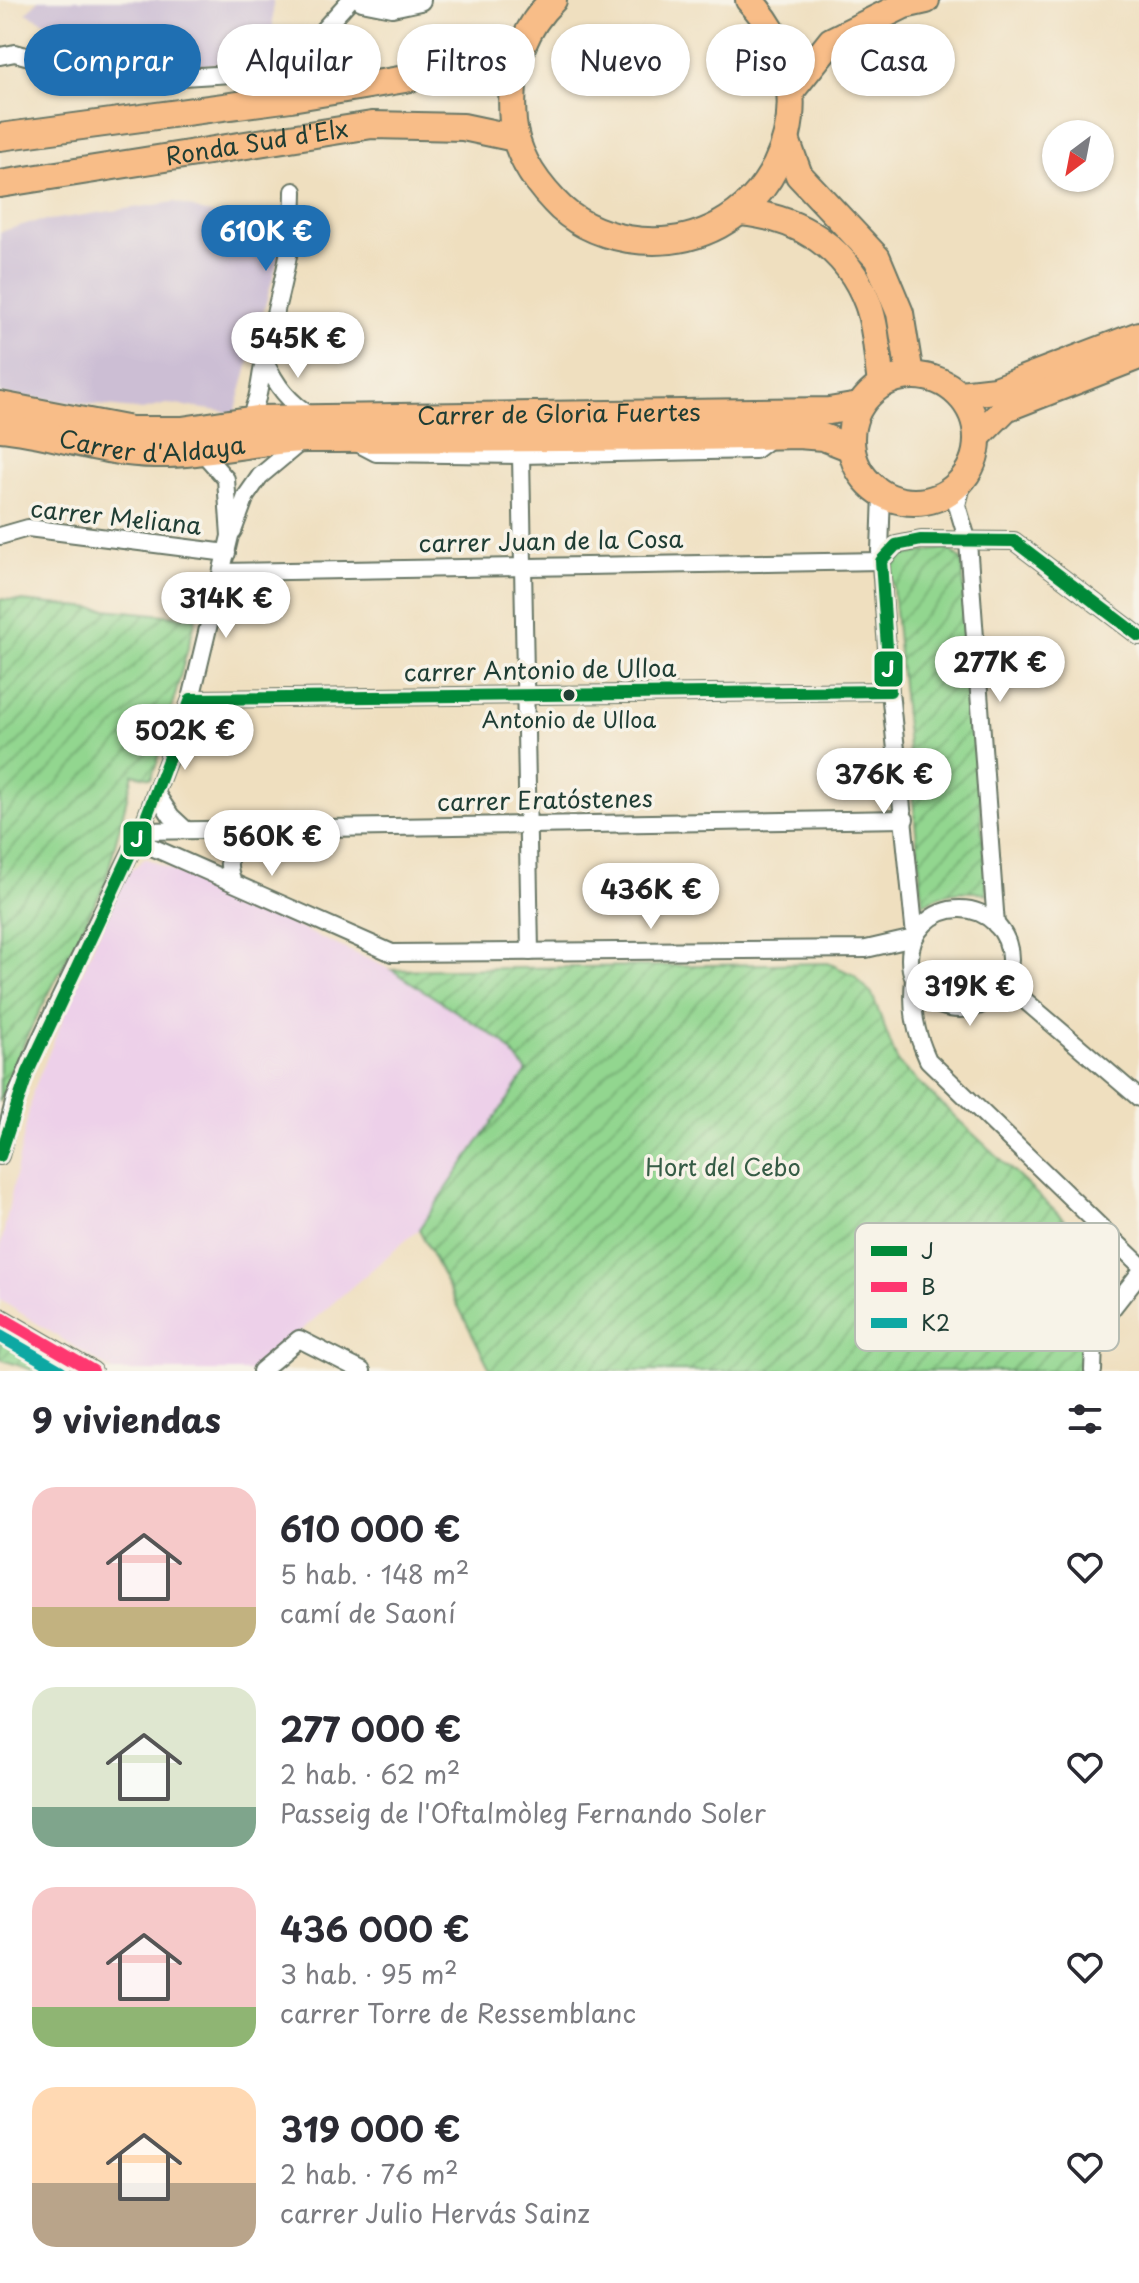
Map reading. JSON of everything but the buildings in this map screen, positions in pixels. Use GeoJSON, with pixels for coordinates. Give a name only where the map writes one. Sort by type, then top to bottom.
{"type":"FeatureCollection","features":[{"type":"Feature","properties":{"kind":"main road"},"geometry":{"type":"LineString","coordinates":[[815,61],[831,41],[904,5],[926,0]]}},
{"type":"Feature","properties":{"kind":"main road"},"geometry":{"type":"LineString","coordinates":[[754,1],[768,24]]}},
{"type":"Feature","properties":{"kind":"main road"},"geometry":{"type":"LineString","coordinates":[[533,24],[545,4]]}},
{"type":"Feature","properties":{"kind":"main road","name":"Ronda Sud d'Elx"},"geometry":{"type":"LineString","coordinates":[[0,137],[291,98],[397,80]]}},
{"type":"Feature","properties":{"kind":"main road"},"geometry":{"type":"LineString","coordinates":[[511,96],[515,138],[534,180],[566,214],[607,236],[653,243],[699,235],[740,212],[769,181],[787,142],[791,96]]}},
{"type":"Feature","properties":{"kind":"main road","name":"Ronda Sud d'Elx"},"geometry":{"type":"LineString","coordinates":[[0,184],[372,125],[463,127],[515,138]]}},
{"type":"Feature","properties":{"kind":"main road"},"geometry":{"type":"LineString","coordinates":[[787,142],[799,175],[877,258],[900,313],[910,375]]}},
{"type":"Feature","properties":{"kind":"main road"},"geometry":{"type":"LineString","coordinates":[[740,212],[767,214],[811,232],[849,266],[868,304],[881,384]]}},
{"type":"Feature","properties":{"kind":"main road"},"geometry":{"type":"LineString","coordinates":[[960,394],[995,390],[1139,335]]}},
{"type":"Feature","properties":{"kind":"main road"},"geometry":{"type":"LineString","coordinates":[[978,436],[1006,408],[1139,356]]}},
{"type":"Feature","properties":{"kind":"main road"},"geometry":{"type":"LineString","coordinates":[[910,375],[937,379],[960,394],[973,413],[978,436],[975,458],[964,478],[947,493],[926,501],[903,501],[882,493],[857,466],[851,448],[851,426],[859,406],[881,384],[910,375]]}},
{"type":"Feature","properties":{"kind":"main road","name":"Carrer d'Aldaya"},"geometry":{"type":"LineString","coordinates":[[0,405],[131,430],[182,430],[252,420]]}},
{"type":"Feature","properties":{"kind":"main road","name":"Carrer de Gloria Fuertes"},"geometry":{"type":"LineString","coordinates":[[309,428],[829,411],[859,406]]}},
{"type":"Feature","properties":{"kind":"main road","name":"Carrer de Gloria Fuertes"},"geometry":{"type":"LineString","coordinates":[[252,420],[309,428],[352,440],[774,436],[823,437],[851,448]]}},
{"type":"Feature","properties":{"kind":"main road","name":"Carrer d'Aldaya"},"geometry":{"type":"LineString","coordinates":[[0,428],[96,448],[153,454],[203,453],[309,428]]}},
{"type":"Feature","properties":{"kind":"street"},"geometry":{"type":"LineString","coordinates":[[0,56],[15,53],[117,81],[266,72],[313,41],[350,0]]}},
{"type":"Feature","properties":{"kind":"street"},"geometry":{"type":"LineString","coordinates":[[362,0],[392,6],[420,0]]}},
{"type":"Feature","properties":{"kind":"street"},"geometry":{"type":"LineString","coordinates":[[252,420],[260,398],[264,359],[294,236],[294,191]]}},
{"type":"Feature","properties":{"kind":"street"},"geometry":{"type":"LineString","coordinates":[[0,1156],[15,1099],[49,1019],[139,836],[156,793],[191,699],[229,545],[246,496],[260,476],[309,428],[278,388],[264,359]]}},
{"type":"Feature","properties":{"kind":"street","name":"Carrer de Gloria Fuertes"},"geometry":{"type":"LineString","coordinates":[[352,440],[376,453],[521,455],[755,450],[774,436]]}},
{"type":"Feature","properties":{"kind":"street"},"geometry":{"type":"LineString","coordinates":[[203,453],[226,479],[229,545]]}},
{"type":"Feature","properties":{"kind":"street"},"geometry":{"type":"LineString","coordinates":[[521,455],[530,952]]}},
{"type":"Feature","properties":{"kind":"street"},"geometry":{"type":"LineString","coordinates":[[914,979],[926,996],[944,1006],[967,1009],[996,994],[1006,978],[1010,953],[996,925],[968,542],[957,505],[964,478]]}},
{"type":"Feature","properties":{"kind":"street"},"geometry":{"type":"LineString","coordinates":[[882,493],[881,561],[890,691],[905,819],[914,937],[909,958],[914,979],[911,1005],[915,1031],[928,1060],[1095,1223]]}},
{"type":"Feature","properties":{"kind":"street","name":"carrer Meliana"},"geometry":{"type":"LineString","coordinates":[[0,536],[28,528],[229,545]]}},
{"type":"Feature","properties":{"kind":"street"},"geometry":{"type":"LineString","coordinates":[[881,561],[896,545],[933,540],[968,542],[1003,538],[1014,541],[1139,636]]}},
{"type":"Feature","properties":{"kind":"street","name":"carrer Juan de la Cosa"},"geometry":{"type":"LineString","coordinates":[[223,572],[881,561]]}},
{"type":"Feature","properties":{"kind":"street","name":"carrer Antonio de Ulloa"},"geometry":{"type":"LineString","coordinates":[[191,699],[890,691]]}},
{"type":"Feature","properties":{"kind":"street"},"geometry":{"type":"LineString","coordinates":[[156,793],[171,816],[185,829]]}},
{"type":"Feature","properties":{"kind":"street","name":"carrer Eratóstenes"},"geometry":{"type":"LineString","coordinates":[[139,836],[185,829],[905,819]]}},
{"type":"Feature","properties":{"kind":"street"},"geometry":{"type":"LineString","coordinates":[[233,882],[228,870],[229,855],[240,830]]}},
{"type":"Feature","properties":{"kind":"street"},"geometry":{"type":"LineString","coordinates":[[139,836],[392,953],[866,949],[914,937],[932,917],[952,909],[976,912],[996,925]]}},
{"type":"Feature","properties":{"kind":"street"},"geometry":{"type":"LineString","coordinates":[[1006,978],[1022,998],[1139,1098]]}},
{"type":"Feature","properties":{"kind":"street"},"geometry":{"type":"LineString","coordinates":[[1119,1245],[1139,1264]]}},
{"type":"Feature","properties":{"kind":"street"},"geometry":{"type":"LineString","coordinates":[[1119,1300],[1139,1274]]}},
{"type":"Feature","properties":{"kind":"street"},"geometry":{"type":"LineString","coordinates":[[0,1317],[93,1371]]}},
{"type":"Feature","properties":{"kind":"street"},"geometry":{"type":"LineString","coordinates":[[261,1371],[299,1339],[362,1371]]}},
{"type":"Feature","properties":{"kind":"street"},"geometry":{"type":"LineString","coordinates":[[1093,1371],[1094,1351]]}},
{"type":"Feature","properties":{"kind":"shaded area"},"geometry":{"type":"Polygon","coordinates":[[[39,0],[273,0],[273,24],[217,24],[217,63],[201,66],[201,24],[49,24],[26,13],[39,0]]]}},
{"type":"Feature","properties":{"kind":"shaded area"},"geometry":{"type":"Polygon","coordinates":[[[175,202],[284,238],[235,413],[167,404],[142,410],[0,394],[0,232],[29,223],[175,202]]]}},
{"type":"Feature","properties":{"kind":"shaded area"},"geometry":{"type":"Polygon","coordinates":[[[146,858],[392,970],[503,1042],[528,1071],[419,1229],[254,1371],[113,1371],[0,1300],[0,1249],[33,1091],[122,877],[146,858]]]}},
{"type":"Feature","properties":{"kind":"green space"},"geometry":{"type":"Polygon","coordinates":[[[947,548],[962,560],[987,894],[954,892],[923,904],[891,569],[899,556],[947,548]]]}},
{"type":"Feature","properties":{"kind":"green space"},"geometry":{"type":"Polygon","coordinates":[[[0,599],[196,618],[156,766],[151,778],[133,774],[105,884],[26,1038],[0,1102],[0,599]]]}},
{"type":"Feature","properties":{"kind":"green space","name":"Hort del Cebo"},"geometry":{"type":"Polygon","coordinates":[[[828,963],[854,975],[872,994],[898,1063],[1068,1223],[855,1223],[855,1351],[1086,1351],[1085,1371],[491,1371],[419,1229],[527,1071],[503,1042],[392,970],[828,963]]]}},
{"type":"Feature","properties":{"kind":"green space"},"geometry":{"type":"Polygon","coordinates":[[[0,1329],[68,1371],[35,1371],[0,1359],[0,1329]]]}},
{"type":"Feature","properties":{"kind":"transit line","name":"J"},"geometry":{"type":"LineString","coordinates":[[0,1156],[28,1072],[141,831],[191,699],[890,691],[881,561],[896,545],[921,540],[1014,541],[1139,636]]}},
{"type":"Feature","properties":{"kind":"transit line","name":"B"},"geometry":{"type":"LineString","coordinates":[[0,1317],[93,1371]]}},
{"type":"Feature","properties":{"kind":"transit line","name":"K2"},"geometry":{"type":"LineString","coordinates":[[0,1336],[61,1371]]}},
{"type":"Feature","properties":{"kind":"place","name":"Antonio de Ulloa"},"geometry":{"type":"Point","coordinates":[569,695]}}]}
